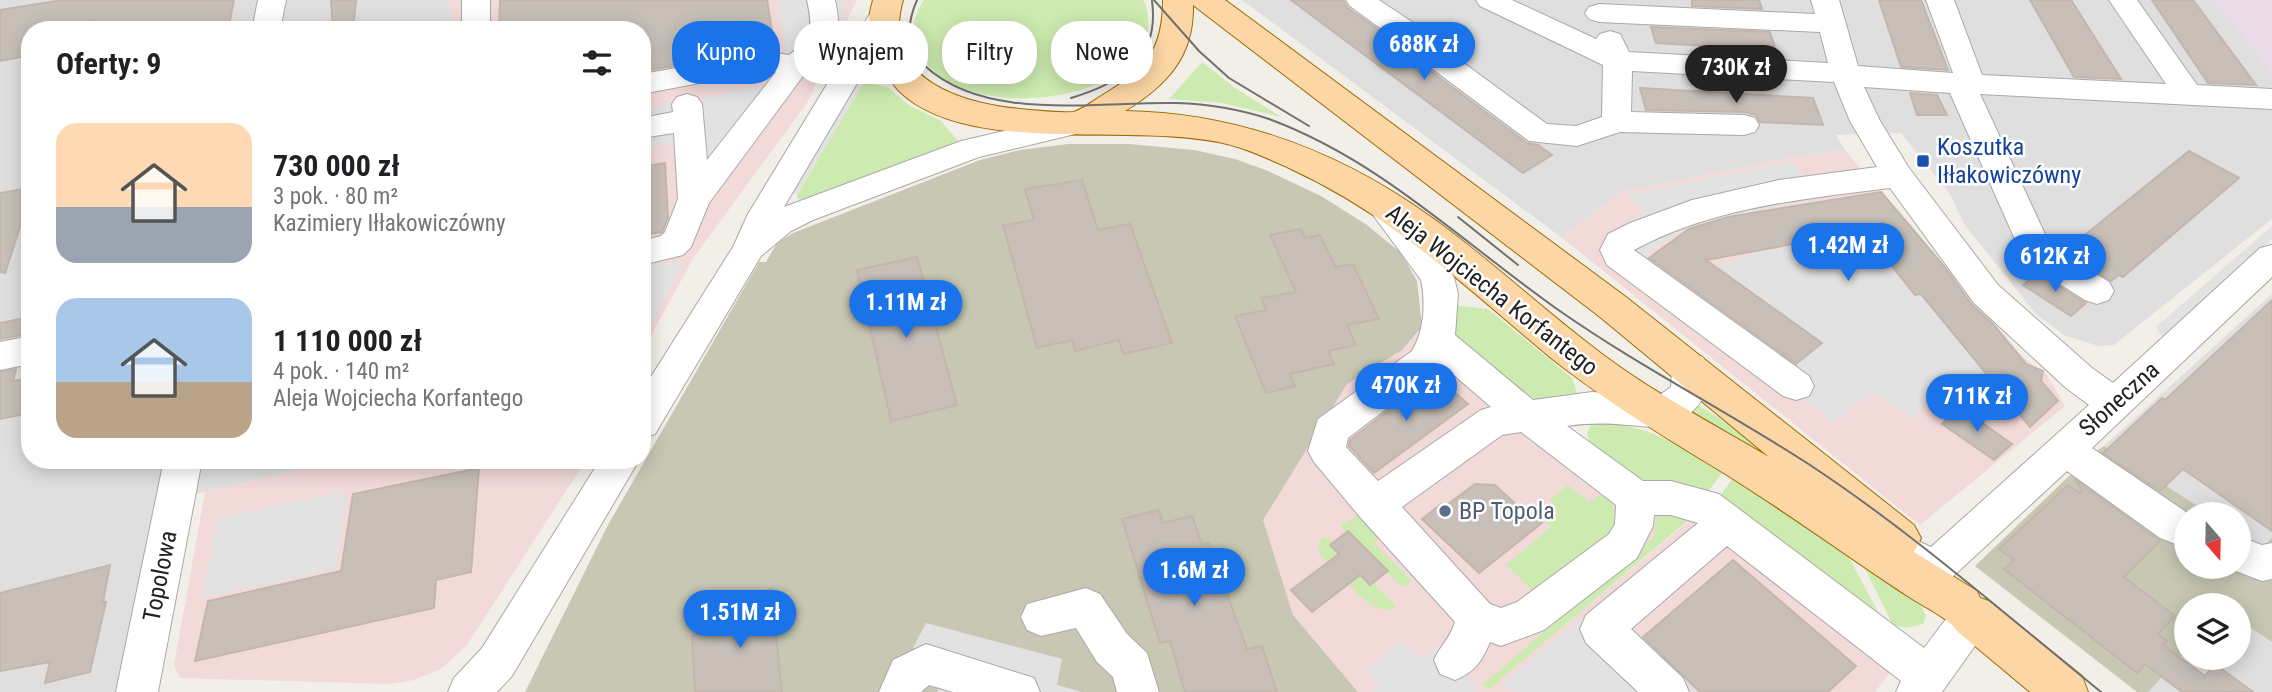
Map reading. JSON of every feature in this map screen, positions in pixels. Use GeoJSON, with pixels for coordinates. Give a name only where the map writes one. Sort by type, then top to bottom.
{"type":"FeatureCollection","features":[{"type":"Feature","properties":{"kind":"main road"},"geometry":{"type":"LineString","coordinates":[[885,9],[884,42],[894,65],[920,93],[954,108],[994,118],[1083,122],[1131,93],[1155,74],[1173,50],[1178,0]]}},
{"type":"Feature","properties":{"kind":"main road","name":"Aleja Wojciecha Korfantego"},"geometry":{"type":"LineString","coordinates":[[1205,0],[1690,367],[1934,568],[1967,611]]}},
{"type":"Feature","properties":{"kind":"main road","name":"Aleja Wojciecha Korfantego"},"geometry":{"type":"LineString","coordinates":[[1083,122],[1160,124],[1243,137],[1300,160],[1381,204],[1417,226],[1561,344],[1617,386],[1821,512],[1967,611],[2065,692]]}},
{"type":"Feature","properties":{"kind":"street"},"geometry":{"type":"LineString","coordinates":[[268,21],[272,0]]}},
{"type":"Feature","properties":{"kind":"street"},"geometry":{"type":"LineString","coordinates":[[476,0],[476,21]]}},
{"type":"Feature","properties":{"kind":"street"},"geometry":{"type":"LineString","coordinates":[[821,0],[825,21]]}},
{"type":"Feature","properties":{"kind":"street"},"geometry":{"type":"LineString","coordinates":[[1360,0],[1405,30]]}},
{"type":"Feature","properties":{"kind":"street"},"geometry":{"type":"LineString","coordinates":[[1490,0],[1618,61],[1845,73],[1872,79],[2272,99]]}},
{"type":"Feature","properties":{"kind":"street"},"geometry":{"type":"LineString","coordinates":[[1940,0],[1966,84],[2037,253],[2097,291]]}},
{"type":"Feature","properties":{"kind":"street"},"geometry":{"type":"LineString","coordinates":[[2123,0],[2188,93]]}},
{"type":"Feature","properties":{"kind":"street"},"geometry":{"type":"LineString","coordinates":[[1618,122],[1615,108],[1618,61],[1597,6],[1828,12],[1845,73],[1865,121],[1898,176],[1986,294],[2079,378],[2114,403]]}},
{"type":"Feature","properties":{"kind":"street"},"geometry":{"type":"LineString","coordinates":[[1440,60],[1540,134],[1577,136],[1618,122],[1744,125]]}},
{"type":"Feature","properties":{"kind":"street"},"geometry":{"type":"LineString","coordinates":[[651,82],[768,61],[794,64]]}},
{"type":"Feature","properties":{"kind":"street"},"geometry":{"type":"LineString","coordinates":[[651,251],[671,246],[679,239],[694,199],[794,68]]}},
{"type":"Feature","properties":{"kind":"street","name":"Aleja Wojciecha Korfantego"},"geometry":{"type":"LineString","coordinates":[[651,408],[748,250],[780,223],[844,84]]}},
{"type":"Feature","properties":{"kind":"street"},"geometry":{"type":"LineString","coordinates":[[651,125],[687,112],[694,199]]}},
{"type":"Feature","properties":{"kind":"street","name":"Aleja Wojciecha Korfantego"},"geometry":{"type":"LineString","coordinates":[[789,204],[972,148],[1083,122]]}},
{"type":"Feature","properties":{"kind":"street"},"geometry":{"type":"LineString","coordinates":[[1796,386],[1619,256],[1616,250],[1620,243],[1661,221],[1732,200],[1755,194],[1898,176]]}},
{"type":"Feature","properties":{"kind":"street"},"geometry":{"type":"LineString","coordinates":[[1381,204],[1437,277],[1441,294],[1430,350],[1331,430],[1326,451],[1476,617],[1502,627],[1530,617],[1623,546],[1634,526],[1636,498]]}},
{"type":"Feature","properties":{"kind":"street","name":"Słoneczna"},"geometry":{"type":"LineString","coordinates":[[1934,568],[1966,542],[2272,257]]}},
{"type":"Feature","properties":{"kind":"street"},"geometry":{"type":"LineString","coordinates":[[1430,350],[1509,418],[1636,498],[1671,498],[1705,506],[1922,684],[1967,611]]}},
{"type":"Feature","properties":{"kind":"street"},"geometry":{"type":"LineString","coordinates":[[0,356],[21,352]]}},
{"type":"Feature","properties":{"kind":"street"},"geometry":{"type":"LineString","coordinates":[[1374,505],[1509,418],[1592,407],[1658,412],[1676,405],[1689,391],[1690,367]]}},
{"type":"Feature","properties":{"kind":"street"},"geometry":{"type":"LineString","coordinates":[[2065,449],[2174,527]]}},
{"type":"Feature","properties":{"kind":"street","name":"Topolowa"},"geometry":{"type":"LineString","coordinates":[[137,692],[181,469]]}},
{"type":"Feature","properties":{"kind":"street"},"geometry":{"type":"LineString","coordinates":[[469,692],[497,662],[615,469]]}},
{"type":"Feature","properties":{"kind":"street"},"geometry":{"type":"LineString","coordinates":[[1821,512],[1934,568]]}},
{"type":"Feature","properties":{"kind":"street"},"geometry":{"type":"LineString","coordinates":[[1668,692],[1601,629],[1727,522]]}},
{"type":"Feature","properties":{"kind":"street"},"geometry":{"type":"LineString","coordinates":[[2251,558],[2262,562],[2272,561]]}},
{"type":"Feature","properties":{"kind":"street"},"geometry":{"type":"LineString","coordinates":[[1041,617],[1086,607],[1112,648],[1132,667],[1138,692]]}},
{"type":"Feature","properties":{"kind":"street"},"geometry":{"type":"LineString","coordinates":[[1455,660],[1466,650],[1473,635],[1476,617]]}},
{"type":"Feature","properties":{"kind":"street"},"geometry":{"type":"LineString","coordinates":[[900,692],[908,674],[926,664],[1019,692]]}},
{"type":"Feature","properties":{"kind":"shaded area"},"geometry":{"type":"Polygon","coordinates":[[[0,0],[260,0],[256,21],[21,21],[21,344],[0,348],[0,0]]]}},
{"type":"Feature","properties":{"kind":"shaded area"},"geometry":{"type":"Polygon","coordinates":[[[286,0],[448,0],[452,21],[282,21],[286,0]]]}},
{"type":"Feature","properties":{"kind":"shaded area"},"geometry":{"type":"Polygon","coordinates":[[[448,0],[857,0],[847,21],[794,21],[794,84],[816,84],[807,103],[694,257],[651,336],[651,21],[452,21],[448,0]]]}},
{"type":"Feature","properties":{"kind":"shaded area"},"geometry":{"type":"Polygon","coordinates":[[[778,0],[843,0],[846,21],[794,21],[794,84],[796,84],[706,204],[677,142],[651,146],[651,107],[780,84],[780,64],[786,52],[778,0]]]}},
{"type":"Feature","properties":{"kind":"shaded area"},"geometry":{"type":"Polygon","coordinates":[[[1242,0],[2216,0],[2272,73],[2272,219],[2114,345],[2098,346],[2064,335],[2036,314],[1964,224],[1950,194],[1901,133],[1836,135],[1845,150],[1790,158],[1622,192],[1561,237],[1242,0]]]}},
{"type":"Feature","properties":{"kind":"shaded area"},"geometry":{"type":"Polygon","coordinates":[[[2216,0],[2272,0],[2272,73],[2216,0]]]}},
{"type":"Feature","properties":{"kind":"shaded area"},"geometry":{"type":"Polygon","coordinates":[[[853,84],[862,86],[797,194],[788,192],[853,84]]]}},
{"type":"Feature","properties":{"kind":"shaded area"},"geometry":{"type":"Polygon","coordinates":[[[1068,144],[1129,144],[1194,150],[1235,159],[1321,196],[1367,225],[1401,253],[1417,281],[1422,327],[1402,350],[1347,384],[1263,520],[1293,615],[1358,692],[525,692],[608,525],[640,469],[651,469],[651,450],[759,262],[766,262],[777,243],[793,233],[980,160],[1020,150],[1068,144]]]}},
{"type":"Feature","properties":{"kind":"shaded area"},"geometry":{"type":"Polygon","coordinates":[[[1845,150],[2024,358],[2047,375],[2065,406],[1920,525],[1561,237],[1622,192],[1790,158],[1845,150]]]}},
{"type":"Feature","properties":{"kind":"shaded area"},"geometry":{"type":"Polygon","coordinates":[[[1792,161],[1821,198],[1685,227],[1644,256],[1613,232],[1647,210],[1626,195],[1792,161]]]}},
{"type":"Feature","properties":{"kind":"shaded area"},"geometry":{"type":"Polygon","coordinates":[[[2272,226],[2272,239],[2163,337],[2156,327],[2272,226]]]}},
{"type":"Feature","properties":{"kind":"shaded area"},"geometry":{"type":"Polygon","coordinates":[[[1850,234],[1868,236],[1911,295],[1921,294],[2001,390],[1972,416],[1942,393],[1912,419],[1880,396],[1859,400],[1835,423],[1778,380],[1821,343],[1716,267],[1770,248],[1850,234]]]}},
{"type":"Feature","properties":{"kind":"shaded area"},"geometry":{"type":"Polygon","coordinates":[[[685,261],[651,324],[651,266],[685,261]]]}},
{"type":"Feature","properties":{"kind":"shaded area"},"geometry":{"type":"Polygon","coordinates":[[[2272,294],[2272,537],[2263,548],[2251,540],[2251,502],[2191,502],[2104,446],[2272,294]]]}},
{"type":"Feature","properties":{"kind":"shaded area"},"geometry":{"type":"Polygon","coordinates":[[[1419,332],[1528,424],[1685,511],[1488,689],[1702,510],[1892,670],[1875,692],[1358,692],[1293,615],[1262,520],[1347,384],[1402,350],[1419,332]]]}},
{"type":"Feature","properties":{"kind":"shaded area"},"geometry":{"type":"Polygon","coordinates":[[[21,360],[21,469],[168,469],[123,692],[0,692],[0,364],[21,360]]]}},
{"type":"Feature","properties":{"kind":"shaded area"},"geometry":{"type":"Polygon","coordinates":[[[2104,446],[2191,502],[2174,502],[2174,579],[2251,579],[2251,540],[2263,548],[2272,537],[2272,642],[2251,628],[2251,593],[2174,593],[2174,665],[2148,692],[2137,692],[1975,566],[2092,454],[2104,446]]]}},
{"type":"Feature","properties":{"kind":"shaded area"},"geometry":{"type":"Polygon","coordinates":[[[196,469],[303,469],[191,495],[196,469]]]}},
{"type":"Feature","properties":{"kind":"shaded area"},"geometry":{"type":"Polygon","coordinates":[[[303,469],[580,469],[467,645],[442,668],[414,680],[389,684],[180,678],[174,665],[205,492],[303,469]]]}},
{"type":"Feature","properties":{"kind":"shaded area"},"geometry":{"type":"Polygon","coordinates":[[[335,493],[347,496],[335,569],[202,598],[218,518],[335,493]]]}},
{"type":"Feature","properties":{"kind":"shaded area"},"geometry":{"type":"Polygon","coordinates":[[[1611,609],[1696,692],[1512,692],[1503,683],[1581,618],[1590,626],[1611,609]]]}},
{"type":"Feature","properties":{"kind":"shaded area"},"geometry":{"type":"Polygon","coordinates":[[[926,623],[1062,659],[1057,685],[1082,692],[937,692],[950,657],[913,648],[926,623]]]}},
{"type":"Feature","properties":{"kind":"shaded area"},"geometry":{"type":"Polygon","coordinates":[[[2251,628],[2272,642],[2272,692],[2148,692],[2174,665],[2174,670],[2251,670],[2251,628]]]}},
{"type":"Feature","properties":{"kind":"shaded area"},"geometry":{"type":"Polygon","coordinates":[[[1403,640],[1416,654],[1423,657],[1441,645],[1479,687],[1472,692],[1373,692],[1379,686],[1365,670],[1403,640]]]}},
{"type":"Feature","properties":{"kind":"green space"},"geometry":{"type":"Polygon","coordinates":[[[924,0],[1144,0],[1146,21],[1051,21],[1051,84],[1097,84],[1056,96],[1012,98],[970,91],[957,84],[1037,84],[1037,21],[942,21],[942,76],[928,62],[928,21],[914,21],[924,0]]]}},
{"type":"Feature","properties":{"kind":"green space"},"geometry":{"type":"Polygon","coordinates":[[[1202,62],[1235,88],[1281,117],[1222,103],[1169,99],[1202,62]]]}},
{"type":"Feature","properties":{"kind":"green space"},"geometry":{"type":"Polygon","coordinates":[[[863,84],[887,87],[909,105],[941,121],[958,141],[805,200],[798,199],[797,195],[863,84]]]}},
{"type":"Feature","properties":{"kind":"green space"},"geometry":{"type":"Polygon","coordinates":[[[1453,305],[1488,309],[1572,378],[1579,398],[1528,399],[1453,343],[1453,305]]]}},
{"type":"Feature","properties":{"kind":"green space"},"geometry":{"type":"Polygon","coordinates":[[[1698,405],[1747,435],[1799,475],[1687,412],[1698,405]]]}},
{"type":"Feature","properties":{"kind":"green space"},"geometry":{"type":"Polygon","coordinates":[[[1592,423],[1628,426],[1661,437],[1722,473],[1707,493],[1632,478],[1590,445],[1587,433],[1592,423]]]}},
{"type":"Feature","properties":{"kind":"green space"},"geometry":{"type":"Polygon","coordinates":[[[1732,479],[1846,552],[1884,623],[1718,499],[1732,479]]]}},
{"type":"Feature","properties":{"kind":"green space"},"geometry":{"type":"Polygon","coordinates":[[[1568,485],[1588,502],[1603,493],[1613,502],[1615,529],[1542,589],[1531,589],[1506,565],[1551,527],[1538,514],[1553,502],[1550,499],[1568,485]]]}},
{"type":"Feature","properties":{"kind":"green space"},"geometry":{"type":"Polygon","coordinates":[[[1705,506],[1488,690],[1483,684],[1654,537],[1656,507],[1705,506]]]}},
{"type":"Feature","properties":{"kind":"green space"},"geometry":{"type":"Polygon","coordinates":[[[1360,514],[1384,534],[1374,543],[1411,581],[1407,587],[1399,584],[1342,528],[1342,524],[1360,514]]]}},
{"type":"Feature","properties":{"kind":"green space"},"geometry":{"type":"Polygon","coordinates":[[[1324,537],[1333,542],[1330,545],[1369,585],[1373,582],[1395,608],[1378,608],[1356,592],[1319,553],[1319,542],[1324,537]]]}},
{"type":"Feature","properties":{"kind":"green space"},"geometry":{"type":"Polygon","coordinates":[[[1861,561],[1918,599],[1926,616],[1923,624],[1907,628],[1893,625],[1861,561]]]}},
{"type":"Feature","properties":{"kind":"building"},"geometry":{"type":"Polygon","coordinates":[[[63,0],[234,0],[230,21],[21,21],[21,57],[0,61],[0,10],[63,0]]]}},
{"type":"Feature","properties":{"kind":"building"},"geometry":{"type":"Polygon","coordinates":[[[331,0],[356,0],[354,21],[332,21],[331,0]]]}},
{"type":"Feature","properties":{"kind":"building"},"geometry":{"type":"Polygon","coordinates":[[[500,0],[767,0],[770,21],[672,21],[672,66],[651,70],[651,21],[499,21],[500,0]]]}},
{"type":"Feature","properties":{"kind":"building"},"geometry":{"type":"Polygon","coordinates":[[[1291,0],[1343,0],[1348,8],[1424,62],[1428,69],[1527,143],[1538,145],[1552,155],[1523,173],[1291,0]]]}},
{"type":"Feature","properties":{"kind":"building"},"geometry":{"type":"Polygon","coordinates":[[[1692,0],[1759,0],[1762,9],[1692,6],[1692,0]]]}},
{"type":"Feature","properties":{"kind":"building"},"geometry":{"type":"Polygon","coordinates":[[[1879,0],[1921,0],[1948,70],[1901,67],[1879,0]]]}},
{"type":"Feature","properties":{"kind":"building"},"geometry":{"type":"Polygon","coordinates":[[[2030,0],[2071,0],[2121,79],[2074,77],[2030,0]]]}},
{"type":"Feature","properties":{"kind":"building"},"geometry":{"type":"Polygon","coordinates":[[[2152,0],[2193,0],[2256,85],[2208,83],[2152,0]]]}},
{"type":"Feature","properties":{"kind":"building"},"geometry":{"type":"Polygon","coordinates":[[[1651,27],[1770,32],[1776,50],[1656,43],[1651,27]]]}},
{"type":"Feature","properties":{"kind":"building"},"geometry":{"type":"Polygon","coordinates":[[[1640,88],[1813,98],[1823,125],[1760,122],[1756,115],[1744,112],[1646,110],[1640,88]]]}},
{"type":"Feature","properties":{"kind":"building"},"geometry":{"type":"Polygon","coordinates":[[[1910,93],[1937,95],[1947,115],[1917,115],[1910,93]]]}},
{"type":"Feature","properties":{"kind":"building"},"geometry":{"type":"Polygon","coordinates":[[[2189,151],[2239,178],[2123,277],[2119,275],[2111,281],[2065,251],[2189,151]]]}},
{"type":"Feature","properties":{"kind":"building"},"geometry":{"type":"Polygon","coordinates":[[[665,163],[668,218],[662,232],[651,234],[651,165],[665,163]]]}},
{"type":"Feature","properties":{"kind":"building"},"geometry":{"type":"Polygon","coordinates":[[[1082,180],[1098,230],[1130,224],[1172,343],[1123,354],[1119,340],[1075,351],[1073,340],[1037,348],[1003,225],[1034,220],[1025,189],[1082,180]]]}},
{"type":"Feature","properties":{"kind":"building"},"geometry":{"type":"Polygon","coordinates":[[[21,190],[21,224],[5,273],[0,272],[0,193],[21,190]]]}},
{"type":"Feature","properties":{"kind":"building"},"geometry":{"type":"Polygon","coordinates":[[[1881,192],[1944,266],[1972,305],[1993,324],[2026,364],[2043,371],[2041,381],[2058,401],[2030,427],[1921,294],[1915,295],[1864,231],[1706,260],[1822,343],[1796,364],[1649,258],[1689,229],[1728,217],[1881,192]]]}},
{"type":"Feature","properties":{"kind":"building"},"geometry":{"type":"Polygon","coordinates":[[[1301,229],[1305,238],[1320,235],[1336,267],[1353,264],[1379,319],[1347,325],[1356,345],[1328,351],[1334,364],[1290,374],[1295,386],[1266,393],[1235,316],[1266,310],[1261,298],[1296,292],[1270,235],[1301,229]]]}},
{"type":"Feature","properties":{"kind":"building"},"geometry":{"type":"Polygon","coordinates":[[[917,257],[957,405],[891,421],[857,270],[917,257]]]}},
{"type":"Feature","properties":{"kind":"building"},"geometry":{"type":"Polygon","coordinates":[[[2038,273],[2086,303],[2071,316],[2023,285],[2038,273]]]}},
{"type":"Feature","properties":{"kind":"building"},"geometry":{"type":"Polygon","coordinates":[[[2272,300],[2272,531],[2251,516],[2251,502],[2230,502],[2183,469],[2160,491],[2103,453],[2162,398],[2165,400],[2272,300]]]}},
{"type":"Feature","properties":{"kind":"building"},"geometry":{"type":"Polygon","coordinates":[[[21,319],[21,335],[0,339],[0,323],[21,319]]]}},
{"type":"Feature","properties":{"kind":"building"},"geometry":{"type":"Polygon","coordinates":[[[16,369],[13,381],[21,380],[21,415],[0,419],[0,372],[16,369]]]}},
{"type":"Feature","properties":{"kind":"building"},"geometry":{"type":"Polygon","coordinates":[[[1435,375],[1468,404],[1374,473],[1349,446],[1350,440],[1435,375]]]}},
{"type":"Feature","properties":{"kind":"building"},"geometry":{"type":"Polygon","coordinates":[[[1960,407],[2012,444],[1994,460],[1942,424],[1960,407]]]}},
{"type":"Feature","properties":{"kind":"building"},"geometry":{"type":"Polygon","coordinates":[[[479,469],[471,572],[436,580],[434,608],[195,661],[208,601],[341,571],[353,494],[479,469]]]}},
{"type":"Feature","properties":{"kind":"building"},"geometry":{"type":"Polygon","coordinates":[[[2074,479],[2160,541],[2124,577],[2174,615],[2158,634],[2167,641],[2163,645],[2174,653],[2174,670],[2197,670],[2205,676],[2210,670],[2223,670],[2253,692],[2182,692],[2145,664],[2137,673],[2004,569],[2014,560],[1999,549],[2068,485],[2080,493],[2082,490],[2074,479]]]}},
{"type":"Feature","properties":{"kind":"building"},"geometry":{"type":"Polygon","coordinates":[[[1475,484],[1495,485],[1522,510],[1527,509],[1542,523],[1479,573],[1422,519],[1441,504],[1444,507],[1475,484]]]}},
{"type":"Feature","properties":{"kind":"building"},"geometry":{"type":"Polygon","coordinates":[[[1159,510],[1163,523],[1192,516],[1202,544],[1209,543],[1247,649],[1262,646],[1277,692],[1185,692],[1170,641],[1160,643],[1122,519],[1159,510]]]}},
{"type":"Feature","properties":{"kind":"building"},"geometry":{"type":"Polygon","coordinates":[[[1348,531],[1388,571],[1370,585],[1360,575],[1312,612],[1291,590],[1339,554],[1330,545],[1348,531]]]}},
{"type":"Feature","properties":{"kind":"building"},"geometry":{"type":"Polygon","coordinates":[[[1733,560],[1856,666],[1828,692],[1700,692],[1643,637],[1733,560]]]}},
{"type":"Feature","properties":{"kind":"building"},"geometry":{"type":"Polygon","coordinates":[[[110,565],[103,602],[106,602],[90,672],[45,683],[50,662],[0,671],[0,593],[110,565]]]}},
{"type":"Feature","properties":{"kind":"building"},"geometry":{"type":"Polygon","coordinates":[[[771,589],[782,692],[695,692],[692,636],[732,627],[730,599],[771,589]]]}},
{"type":"Feature","properties":{"kind":"tram line"},"geometry":{"type":"LineString","coordinates":[[917,0],[911,17],[910,35],[919,59],[950,84],[980,96],[1045,105],[1176,103],[1223,108],[1269,119],[1309,136],[1347,157],[1419,204],[1588,330],[1779,445],[1848,491],[1959,575],[2101,692]]}},
{"type":"Feature","properties":{"kind":"tram line"},"geometry":{"type":"LineString","coordinates":[[1154,0],[1199,51],[1229,78],[1309,126]]}},
{"type":"Feature","properties":{"kind":"tram line"},"geometry":{"type":"LineString","coordinates":[[1071,98],[1106,85],[1133,66],[1150,39],[1152,1]]}},
{"type":"Feature","properties":{"kind":"tram line"},"geometry":{"type":"LineString","coordinates":[[1458,217],[1518,265]]}},
{"type":"Feature","properties":{"kind":"place","name":"Koszutka Iłłakowiczówny"},"geometry":{"type":"Point","coordinates":[1923,161]}},
{"type":"Feature","properties":{"kind":"place","name":"BP Topola"},"geometry":{"type":"Point","coordinates":[1445,511]}}]}
